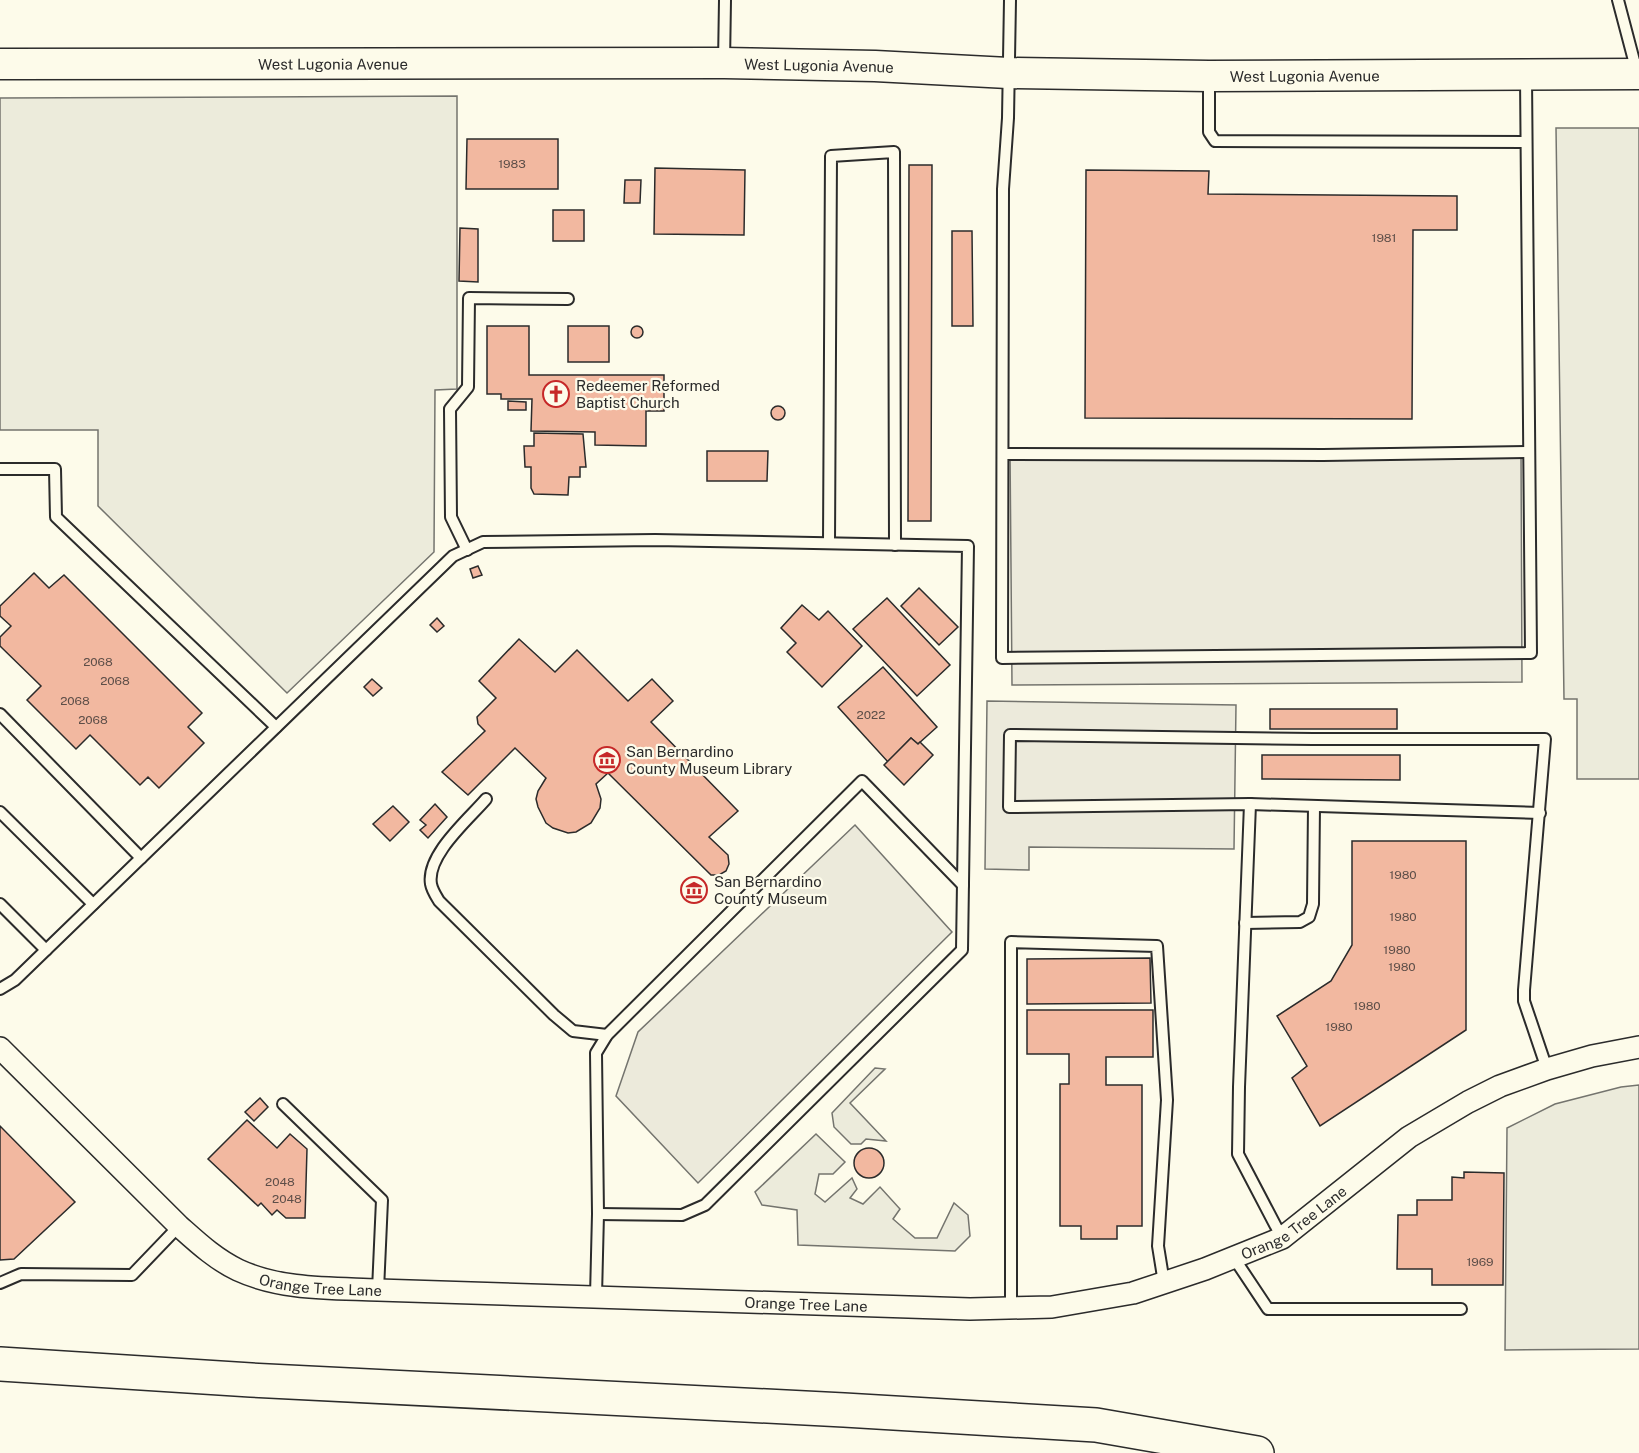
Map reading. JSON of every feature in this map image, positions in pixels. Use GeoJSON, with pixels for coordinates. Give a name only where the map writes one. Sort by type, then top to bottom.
{"type":"FeatureCollection","features":[{"type":"Feature","properties":{"kind":"highway"},"geometry":{"type":"LineString","coordinates":[[0,1364],[251,1380],[1096,1425],[1257,1453]]}},
{"type":"Feature","properties":{"kind":"street","name":"West Lugonia Avenue"},"geometry":{"type":"LineString","coordinates":[[0,64],[724,63],[875,66],[1008,73],[1209,76],[1639,72]]}},
{"type":"Feature","properties":{"kind":"street","name":"Orange Tree Lane"},"geometry":{"type":"LineString","coordinates":[[0,1048],[208,1252],[238,1270],[277,1283],[378,1290],[970,1309],[1053,1307],[1133,1293],[1234,1258],[1282,1238],[1409,1137],[1500,1086],[1592,1056],[1639,1047]]}},
{"type":"Feature","properties":{"kind":"lane"},"geometry":{"type":"LineString","coordinates":[[724,63],[725,0]]}},
{"type":"Feature","properties":{"kind":"lane"},"geometry":{"type":"LineString","coordinates":[[1010,0],[1008,118],[1003,189],[1002,658],[1531,653],[1526,74]]}},
{"type":"Feature","properties":{"kind":"lane"},"geometry":{"type":"LineString","coordinates":[[1618,0],[1639,72]]}},
{"type":"Feature","properties":{"kind":"lane"},"geometry":{"type":"LineString","coordinates":[[1209,76],[1209,132],[1215,141],[1526,142]]}},
{"type":"Feature","properties":{"kind":"lane"},"geometry":{"type":"LineString","coordinates":[[829,543],[831,156],[894,152],[896,545]]}},
{"type":"Feature","properties":{"kind":"lane"},"geometry":{"type":"LineString","coordinates":[[467,550],[451,518],[450,409],[468,387],[469,298],[568,299]]}},
{"type":"Feature","properties":{"kind":"lane"},"geometry":{"type":"LineString","coordinates":[[1003,454],[1323,455],[1529,452]]}},
{"type":"Feature","properties":{"kind":"lane"},"geometry":{"type":"LineString","coordinates":[[0,469],[55,469],[56,518],[276,728]]}},
{"type":"Feature","properties":{"kind":"lane"},"geometry":{"type":"LineString","coordinates":[[0,989],[15,980],[453,556],[483,542],[656,540],[969,546],[962,950],[705,1205],[682,1215],[598,1214]]}},
{"type":"Feature","properties":{"kind":"lane"},"geometry":{"type":"LineString","coordinates":[[0,714],[141,858]]}},
{"type":"Feature","properties":{"kind":"lane"},"geometry":{"type":"LineString","coordinates":[[1540,813],[1250,804],[1009,807],[1010,735],[1545,739],[1540,813],[1524,1001],[1547,1069]]}},
{"type":"Feature","properties":{"kind":"lane"},"geometry":{"type":"LineString","coordinates":[[596,1296],[598,1214],[596,1053],[607,1035],[862,782],[963,885]]}},
{"type":"Feature","properties":{"kind":"lane"},"geometry":{"type":"LineString","coordinates":[[486,799],[438,854],[432,867],[431,885],[439,901],[573,1031],[607,1035]]}},
{"type":"Feature","properties":{"kind":"lane"},"geometry":{"type":"LineString","coordinates":[[1250,804],[1238,1155],[1282,1238]]}},
{"type":"Feature","properties":{"kind":"lane"},"geometry":{"type":"LineString","coordinates":[[1245,923],[1300,922],[1309,916],[1313,904],[1314,806]]}},
{"type":"Feature","properties":{"kind":"lane"},"geometry":{"type":"LineString","coordinates":[[0,812],[93,904]]}},
{"type":"Feature","properties":{"kind":"lane"},"geometry":{"type":"LineString","coordinates":[[0,904],[46,950]]}},
{"type":"Feature","properties":{"kind":"lane"},"geometry":{"type":"LineString","coordinates":[[1011,1308],[1011,942],[1157,946],[1167,1100],[1158,1246],[1164,1283]]}},
{"type":"Feature","properties":{"kind":"lane"},"geometry":{"type":"LineString","coordinates":[[283,1104],[382,1200],[378,1290]]}},
{"type":"Feature","properties":{"kind":"lane"},"geometry":{"type":"LineString","coordinates":[[0,1283],[21,1274],[132,1275],[179,1226]]}},
{"type":"Feature","properties":{"kind":"lane"},"geometry":{"type":"LineString","coordinates":[[1234,1258],[1268,1309],[1461,1309]]}},
{"type":"Feature","properties":{"kind":"shaded area"},"geometry":{"type":"Polygon","coordinates":[[[457,96],[457,389],[435,390],[434,552],[287,693],[98,506],[98,430],[0,430],[0,98],[457,96]]]}},
{"type":"Feature","properties":{"kind":"shaded area"},"geometry":{"type":"Polygon","coordinates":[[[1556,128],[1639,128],[1639,779],[1577,779],[1577,699],[1564,699],[1556,128]]]}},
{"type":"Feature","properties":{"kind":"shaded area"},"geometry":{"type":"Polygon","coordinates":[[[1521,448],[1522,682],[1012,685],[1010,450],[1521,448]]]}},
{"type":"Feature","properties":{"kind":"shaded area"},"geometry":{"type":"Polygon","coordinates":[[[987,701],[1236,705],[1234,849],[1029,847],[1029,870],[985,869],[987,701]]]}},
{"type":"Feature","properties":{"kind":"shaded area"},"geometry":{"type":"Polygon","coordinates":[[[855,825],[952,932],[698,1183],[616,1096],[638,1032],[855,825]]]}},
{"type":"Feature","properties":{"kind":"shaded area"},"geometry":{"type":"Polygon","coordinates":[[[875,1068],[885,1069],[850,1103],[886,1141],[866,1139],[861,1144],[851,1144],[834,1127],[832,1113],[875,1068]]]}},
{"type":"Feature","properties":{"kind":"shaded area"},"geometry":{"type":"Polygon","coordinates":[[[1639,1085],[1639,1349],[1505,1350],[1507,1128],[1555,1104],[1621,1087],[1639,1085]]]}},
{"type":"Feature","properties":{"kind":"shaded area"},"geometry":{"type":"Polygon","coordinates":[[[816,1134],[845,1162],[833,1174],[819,1174],[815,1194],[825,1202],[852,1178],[857,1189],[850,1198],[863,1204],[880,1187],[900,1209],[893,1219],[915,1238],[937,1238],[954,1203],[968,1215],[970,1236],[955,1251],[798,1245],[797,1210],[762,1205],[755,1192],[816,1134]]]}},
{"type":"Feature","properties":{"kind":"building"},"geometry":{"type":"Polygon","coordinates":[[[467,139],[558,139],[558,189],[466,189],[467,139]]]}},
{"type":"Feature","properties":{"kind":"building"},"geometry":{"type":"Polygon","coordinates":[[[909,165],[932,165],[931,521],[908,521],[909,165]]]}},
{"type":"Feature","properties":{"kind":"building"},"geometry":{"type":"Polygon","coordinates":[[[655,168],[745,170],[744,235],[654,234],[655,168]]]}},
{"type":"Feature","properties":{"kind":"building"},"geometry":{"type":"Polygon","coordinates":[[[1086,170],[1209,171],[1208,194],[1457,196],[1457,230],[1413,230],[1412,419],[1085,418],[1086,170]]]}},
{"type":"Feature","properties":{"kind":"building"},"geometry":{"type":"Polygon","coordinates":[[[625,180],[641,180],[640,203],[624,203],[625,180]]]}},
{"type":"Feature","properties":{"kind":"building"},"geometry":{"type":"Polygon","coordinates":[[[553,210],[584,210],[584,241],[553,241],[553,210]]]}},
{"type":"Feature","properties":{"kind":"building"},"geometry":{"type":"Polygon","coordinates":[[[460,228],[478,229],[478,282],[459,281],[460,228]]]}},
{"type":"Feature","properties":{"kind":"building"},"geometry":{"type":"Polygon","coordinates":[[[952,231],[972,231],[973,326],[952,326],[952,231]]]}},
{"type":"Feature","properties":{"kind":"building"},"geometry":{"type":"Polygon","coordinates":[[[487,326],[529,326],[529,375],[664,375],[664,411],[646,411],[646,446],[595,445],[595,432],[531,431],[532,399],[501,399],[501,394],[487,394],[487,326]]]}},
{"type":"Feature","properties":{"kind":"building"},"geometry":{"type":"Polygon","coordinates":[[[568,326],[609,326],[609,362],[568,362],[568,326]]]}},
{"type":"Feature","properties":{"kind":"building"},"geometry":{"type":"Polygon","coordinates":[[[639,326],[642,327],[642,337],[635,338],[632,337],[631,330],[632,327],[639,326]]]}},
{"type":"Feature","properties":{"kind":"building"},"geometry":{"type":"Polygon","coordinates":[[[508,401],[526,402],[526,410],[508,410],[508,401]]]}},
{"type":"Feature","properties":{"kind":"building"},"geometry":{"type":"Polygon","coordinates":[[[778,406],[783,408],[785,413],[783,418],[778,420],[773,418],[771,413],[773,408],[778,406]]]}},
{"type":"Feature","properties":{"kind":"building"},"geometry":{"type":"Polygon","coordinates":[[[534,433],[583,434],[586,467],[580,467],[580,477],[569,477],[568,495],[534,494],[531,488],[531,467],[525,467],[524,446],[534,446],[534,433]]]}},
{"type":"Feature","properties":{"kind":"building"},"geometry":{"type":"Polygon","coordinates":[[[707,451],[768,451],[767,481],[707,481],[707,451]]]}},
{"type":"Feature","properties":{"kind":"building"},"geometry":{"type":"Polygon","coordinates":[[[478,566],[482,575],[473,578],[470,569],[478,566]]]}},
{"type":"Feature","properties":{"kind":"building"},"geometry":{"type":"Polygon","coordinates":[[[34,573],[49,588],[64,575],[202,713],[188,727],[204,743],[159,788],[148,777],[140,785],[90,735],[76,749],[27,700],[41,686],[0,646],[0,637],[11,626],[0,616],[0,606],[34,573]]]}},
{"type":"Feature","properties":{"kind":"building"},"geometry":{"type":"Polygon","coordinates":[[[919,588],[958,627],[939,645],[901,606],[919,588]]]}},
{"type":"Feature","properties":{"kind":"building"},"geometry":{"type":"Polygon","coordinates":[[[887,598],[950,665],[917,696],[853,629],[887,598]]]}},
{"type":"Feature","properties":{"kind":"building"},"geometry":{"type":"Polygon","coordinates":[[[802,605],[819,620],[828,611],[862,646],[822,687],[787,652],[796,643],[781,628],[802,605]]]}},
{"type":"Feature","properties":{"kind":"building"},"geometry":{"type":"Polygon","coordinates":[[[437,618],[444,626],[437,632],[430,625],[437,618]]]}},
{"type":"Feature","properties":{"kind":"building","name":"San Bernardino County Museum Library"},"geometry":{"type":"Polygon","coordinates":[[[519,639],[555,672],[577,650],[628,701],[652,679],[673,701],[651,722],[738,811],[709,837],[728,855],[729,864],[726,871],[719,875],[711,875],[608,773],[596,784],[601,799],[600,808],[591,823],[576,832],[568,833],[546,823],[536,799],[546,778],[515,748],[468,795],[442,772],[485,731],[478,724],[477,717],[496,698],[479,681],[519,639]]]}},
{"type":"Feature","properties":{"kind":"building"},"geometry":{"type":"Polygon","coordinates":[[[883,667],[937,727],[918,744],[911,738],[888,762],[838,707],[883,667]]]}},
{"type":"Feature","properties":{"kind":"building"},"geometry":{"type":"Polygon","coordinates":[[[372,679],[382,688],[373,696],[364,687],[372,679]]]}},
{"type":"Feature","properties":{"kind":"building"},"geometry":{"type":"Polygon","coordinates":[[[1270,709],[1397,709],[1397,729],[1270,729],[1270,709]]]}},
{"type":"Feature","properties":{"kind":"building"},"geometry":{"type":"Polygon","coordinates":[[[911,738],[918,744],[920,742],[933,755],[904,785],[884,765],[911,738]]]}},
{"type":"Feature","properties":{"kind":"building"},"geometry":{"type":"Polygon","coordinates":[[[1262,755],[1400,755],[1400,780],[1262,779],[1262,755]]]}},
{"type":"Feature","properties":{"kind":"building"},"geometry":{"type":"Polygon","coordinates":[[[435,804],[447,817],[428,838],[420,830],[426,825],[420,820],[435,804]]]}},
{"type":"Feature","properties":{"kind":"building"},"geometry":{"type":"Polygon","coordinates":[[[393,806],[409,822],[390,841],[373,824],[393,806]]]}},
{"type":"Feature","properties":{"kind":"building"},"geometry":{"type":"Polygon","coordinates":[[[1352,841],[1466,841],[1466,1030],[1320,1126],[1292,1078],[1307,1066],[1277,1016],[1331,981],[1352,945],[1352,841]]]}},
{"type":"Feature","properties":{"kind":"building"},"geometry":{"type":"Polygon","coordinates":[[[1150,958],[1151,1003],[1027,1004],[1027,959],[1150,958]]]}},
{"type":"Feature","properties":{"kind":"building"},"geometry":{"type":"Polygon","coordinates":[[[1027,1010],[1153,1010],[1153,1057],[1106,1057],[1106,1085],[1142,1085],[1142,1226],[1117,1226],[1117,1239],[1081,1239],[1081,1226],[1060,1226],[1060,1084],[1069,1084],[1069,1054],[1027,1054],[1027,1010]]]}},
{"type":"Feature","properties":{"kind":"building"},"geometry":{"type":"Polygon","coordinates":[[[260,1098],[268,1107],[254,1121],[245,1112],[260,1098]]]}},
{"type":"Feature","properties":{"kind":"building"},"geometry":{"type":"Polygon","coordinates":[[[247,1120],[277,1148],[290,1134],[307,1149],[305,1218],[286,1218],[277,1210],[272,1215],[261,1203],[258,1206],[208,1159],[247,1120]]]}},
{"type":"Feature","properties":{"kind":"building"},"geometry":{"type":"Polygon","coordinates":[[[0,1126],[75,1202],[14,1259],[0,1260],[0,1126]]]}},
{"type":"Feature","properties":{"kind":"building"},"geometry":{"type":"Polygon","coordinates":[[[869,1148],[880,1152],[884,1163],[880,1174],[869,1178],[858,1174],[854,1163],[858,1152],[869,1148]]]}},
{"type":"Feature","properties":{"kind":"building"},"geometry":{"type":"Polygon","coordinates":[[[1464,1172],[1504,1173],[1503,1285],[1432,1285],[1432,1269],[1397,1269],[1398,1215],[1417,1215],[1417,1200],[1452,1200],[1452,1177],[1464,1178],[1464,1172]]]}},
{"type":"Feature","properties":{"kind":"place","name":"Redeemer Reformed Baptist Church"},"geometry":{"type":"Point","coordinates":[556,394]}},
{"type":"Feature","properties":{"kind":"place","name":"San Bernardino County Museum Library"},"geometry":{"type":"Point","coordinates":[607,760]}},
{"type":"Feature","properties":{"kind":"place","name":"San Bernardino County Museum"},"geometry":{"type":"Point","coordinates":[694,890]}}]}
